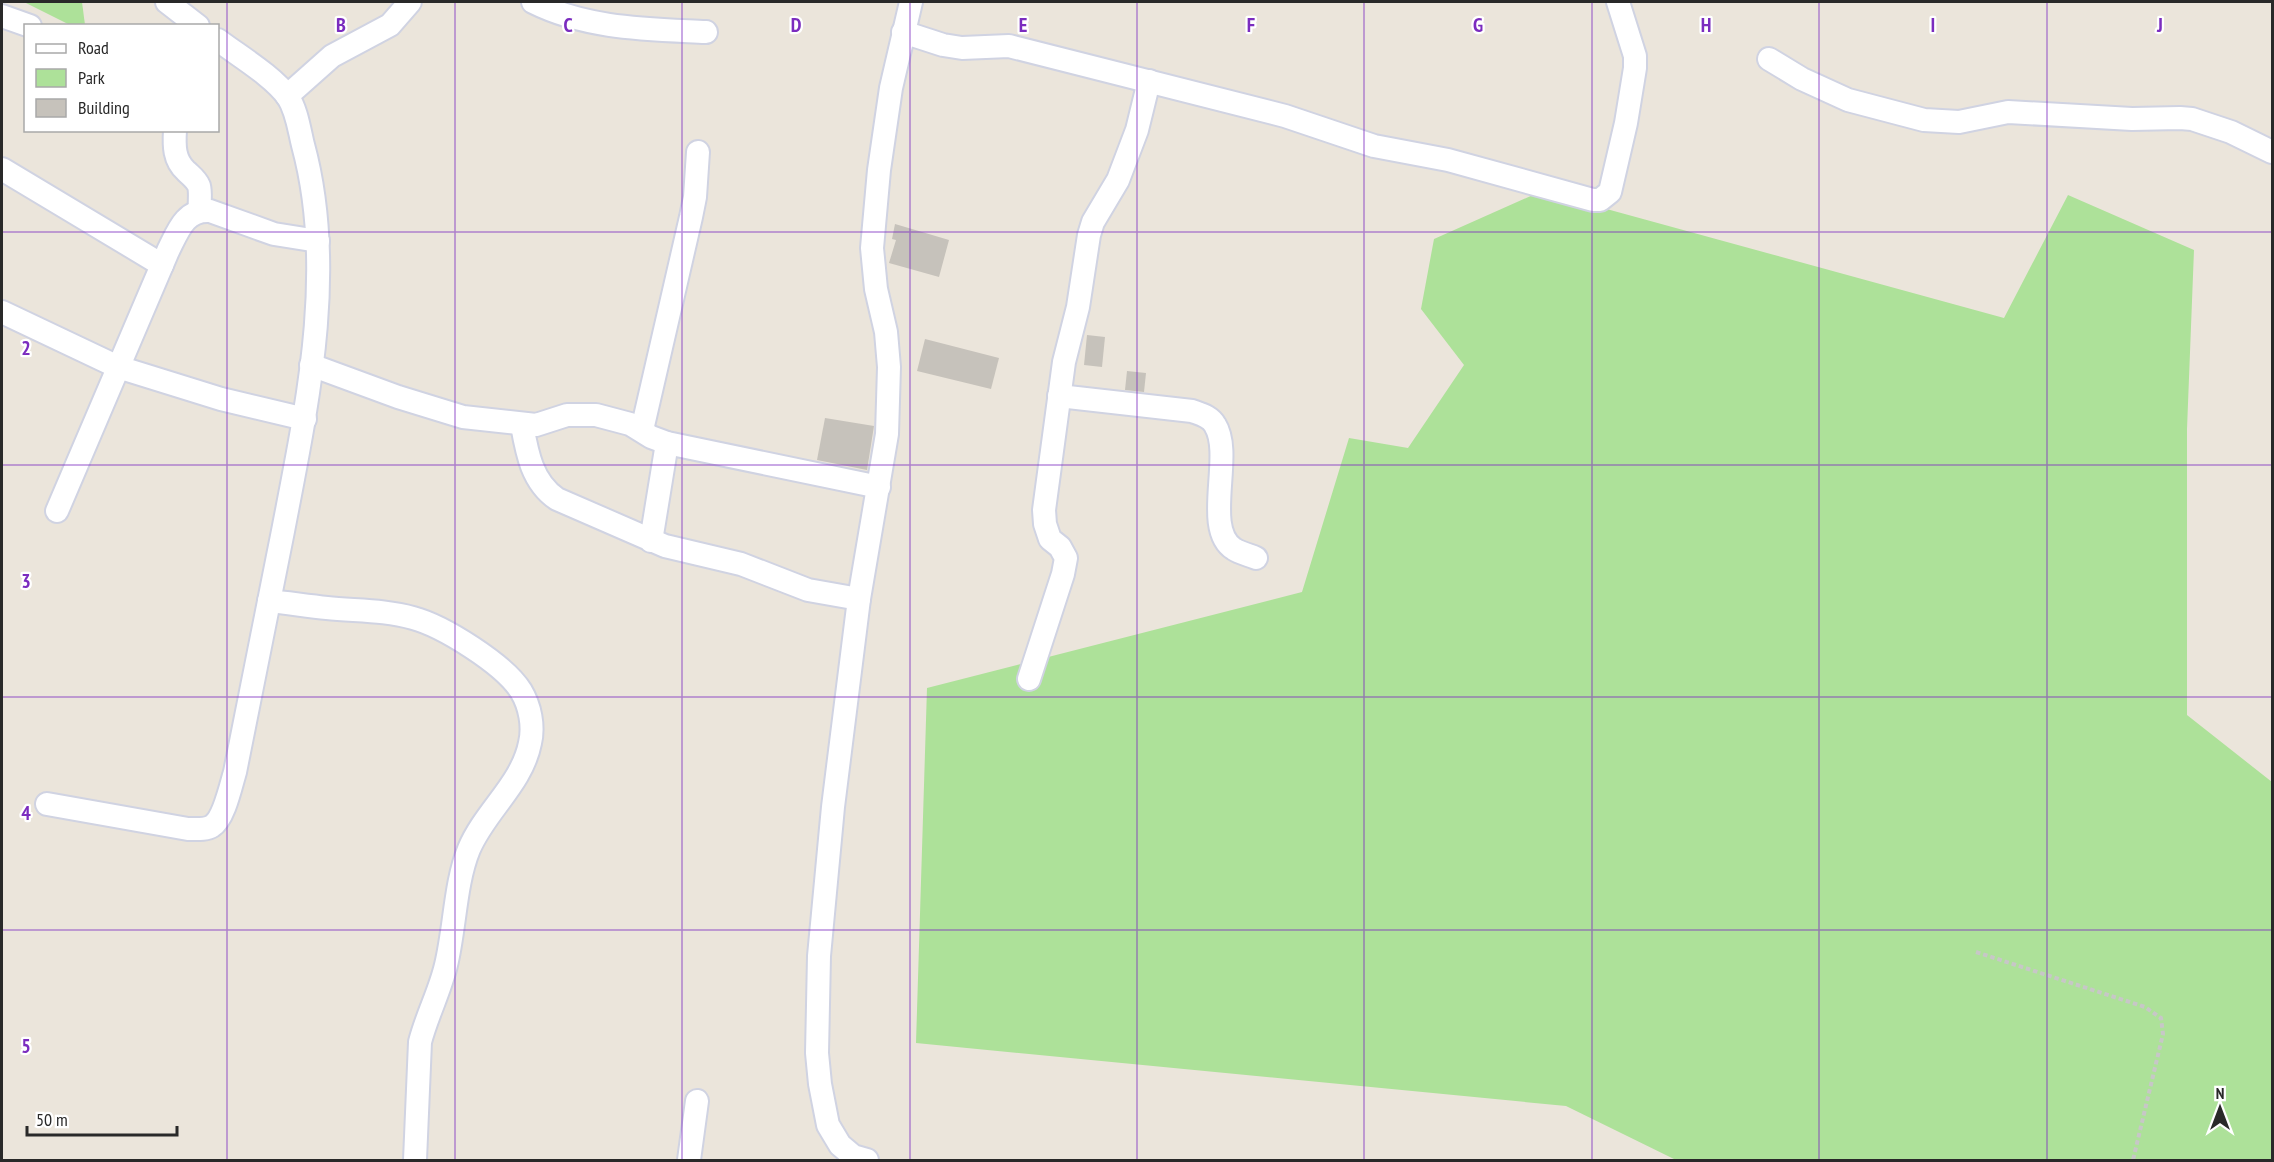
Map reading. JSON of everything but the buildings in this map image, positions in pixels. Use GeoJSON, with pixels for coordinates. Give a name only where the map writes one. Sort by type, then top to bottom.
{"type":"FeatureCollection","features":[{"type":"Feature","properties":{"kind":"street"},"geometry":{"type":"LineString","coordinates":[[167,2],[195,24]]}},
{"type":"Feature","properties":{"kind":"street"},"geometry":{"type":"LineString","coordinates":[[287,96],[332,56],[390,25],[410,2]]}},
{"type":"Feature","properties":{"kind":"street"},"geometry":{"type":"LineString","coordinates":[[533,2],[565,15],[606,25],[706,32]]}},
{"type":"Feature","properties":{"kind":"street"},"geometry":{"type":"LineString","coordinates":[[867,1161],[853,1156],[840,1146],[828,1125],[817,1053],[819,956],[833,807],[859,599],[887,434],[889,367],[886,332],[876,290],[872,248],[879,170],[891,88],[911,2]]}},
{"type":"Feature","properties":{"kind":"street"},"geometry":{"type":"LineString","coordinates":[[903,32],[943,45],[962,48],[1009,46],[1285,116],[1374,146],[1448,160],[1584,200],[1600,200],[1610,192],[1626,123],[1635,68],[1635,56],[1618,2]]}},
{"type":"Feature","properties":{"kind":"street"},"geometry":{"type":"LineString","coordinates":[[2,16],[24,24]]}},
{"type":"Feature","properties":{"kind":"street"},"geometry":{"type":"LineString","coordinates":[[47,804],[188,829],[203,829],[213,826],[225,803],[235,772],[305,419],[319,267],[317,211],[310,169],[293,108],[287,96],[268,78],[219,41]]}},
{"type":"Feature","properties":{"kind":"street"},"geometry":{"type":"LineString","coordinates":[[1769,59],[1802,79],[1848,100],[1924,120],[1959,122],[1984,119],[2008,112],[2132,119],[2192,119],[2231,132],[2272,152]]}},
{"type":"Feature","properties":{"kind":"street"},"geometry":{"type":"LineString","coordinates":[[1029,679],[1064,574],[1066,558],[1060,547],[1050,539],[1045,524],[1044,510],[1064,362],[1078,307],[1093,222],[1118,180],[1137,130],[1149,81]]}},
{"type":"Feature","properties":{"kind":"street"},"geometry":{"type":"LineString","coordinates":[[175,132],[176,158],[199,187],[200,210]]}},
{"type":"Feature","properties":{"kind":"street"},"geometry":{"type":"LineString","coordinates":[[642,430],[695,198],[698,152]]}},
{"type":"Feature","properties":{"kind":"street"},"geometry":{"type":"LineString","coordinates":[[2,169],[162,265]]}},
{"type":"Feature","properties":{"kind":"street"},"geometry":{"type":"LineString","coordinates":[[57,511],[162,265],[184,221],[200,210],[210,211],[274,234],[318,241]]}},
{"type":"Feature","properties":{"kind":"street"},"geometry":{"type":"LineString","coordinates":[[2,312],[118,367],[221,399],[305,419]]}},
{"type":"Feature","properties":{"kind":"street"},"geometry":{"type":"LineString","coordinates":[[311,365],[463,417],[536,425],[567,415],[596,415],[642,430],[651,437],[667,443],[879,487]]}},
{"type":"Feature","properties":{"kind":"street"},"geometry":{"type":"LineString","coordinates":[[1059,396],[1192,411],[1205,415],[1215,423],[1220,438],[1220,517],[1223,537],[1233,549],[1256,558]]}},
{"type":"Feature","properties":{"kind":"street"},"geometry":{"type":"LineString","coordinates":[[522,425],[527,455],[533,470],[549,493],[557,499],[651,541],[688,553],[741,564],[808,590],[859,599]]}},
{"type":"Feature","properties":{"kind":"street"},"geometry":{"type":"LineString","coordinates":[[651,541],[667,443]]}},
{"type":"Feature","properties":{"kind":"street"},"geometry":{"type":"LineString","coordinates":[[269,601],[384,612],[414,618],[435,626],[461,640],[506,675],[519,689],[528,705],[531,741],[526,758],[518,775],[477,834],[469,850],[446,966],[420,1042],[415,1161]]}},
{"type":"Feature","properties":{"kind":"street"},"geometry":{"type":"LineString","coordinates":[[689,1161],[697,1101]]}},
{"type":"Feature","properties":{"kind":"path"},"geometry":{"type":"LineString","coordinates":[[1976,952],[2145,1007],[2161,1018],[2163,1034],[2133,1161]]}},
{"type":"Feature","properties":{"kind":"green space"},"geometry":{"type":"Polygon","coordinates":[[[24,2],[82,2],[85,24],[68,24],[24,2]]]}},
{"type":"Feature","properties":{"kind":"green space"},"geometry":{"type":"Polygon","coordinates":[[[1533,195],[1592,205],[2004,318],[2068,195],[2194,250],[2187,429],[2187,715],[2272,782],[2272,1160],[1676,1160],[1566,1106],[916,1043],[927,688],[1302,592],[1349,438],[1408,448],[1464,365],[1421,309],[1434,239],[1533,195]]]}}]}
